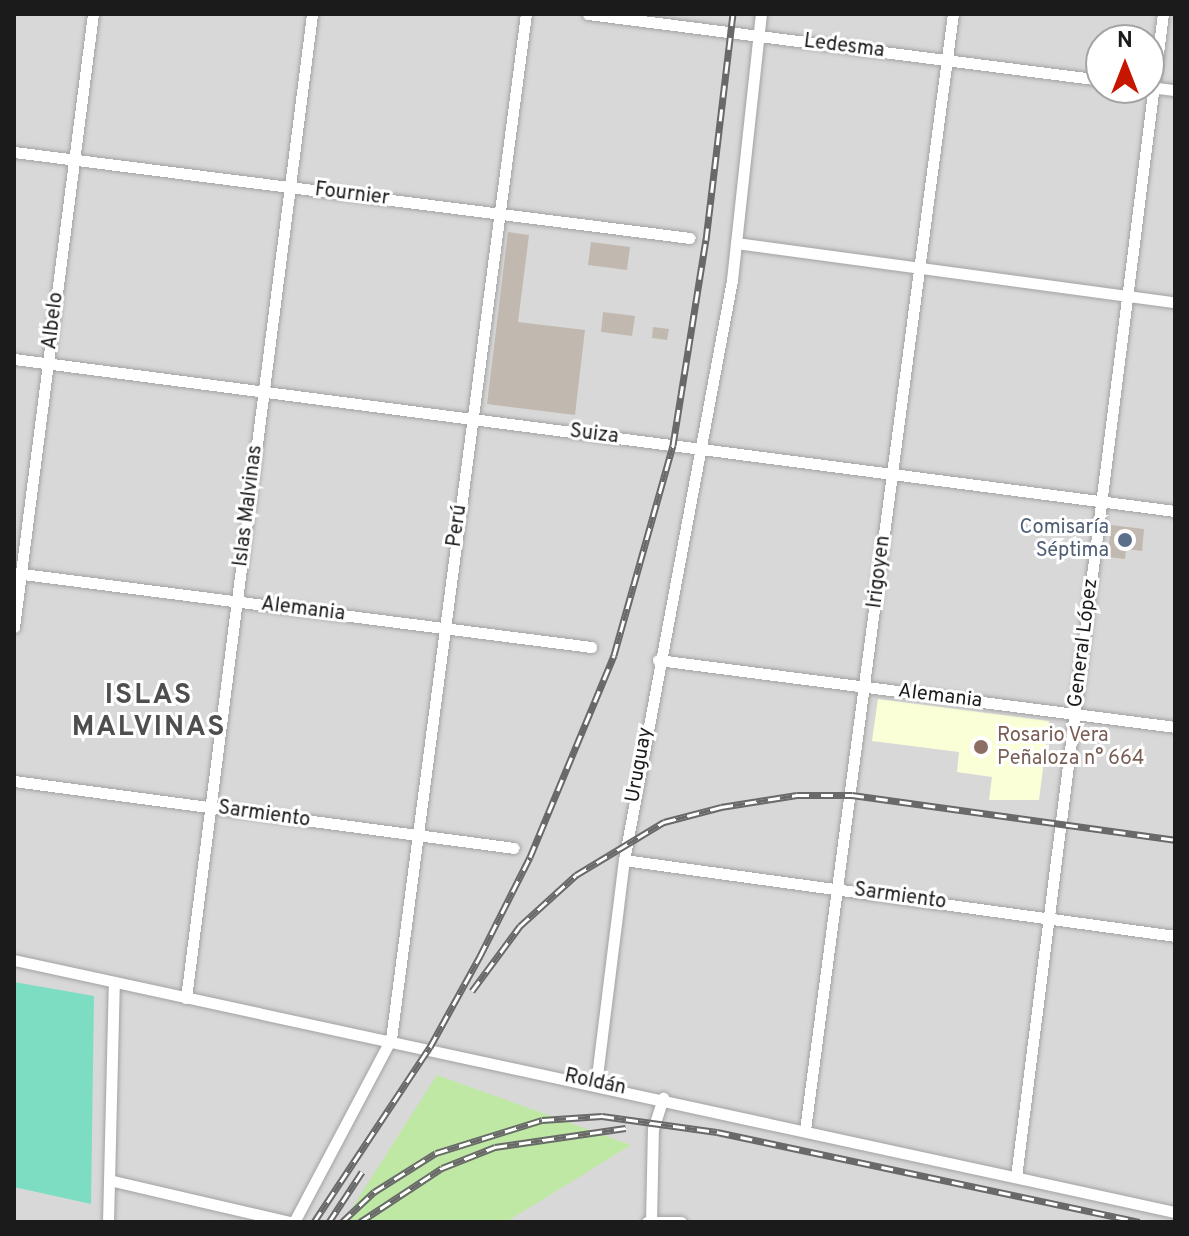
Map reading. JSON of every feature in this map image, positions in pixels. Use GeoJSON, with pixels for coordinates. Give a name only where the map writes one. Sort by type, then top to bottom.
{"type":"FeatureCollection","features":[{"type":"Feature","properties":{"kind":"street","name":"Albelo"},"geometry":{"type":"LineString","coordinates":[[14,627],[18,573],[93,14]]}},
{"type":"Feature","properties":{"kind":"street","name":"Islas Malvinas"},"geometry":{"type":"LineString","coordinates":[[186,998],[312,14]]}},
{"type":"Feature","properties":{"kind":"street","name":"Perú"},"geometry":{"type":"LineString","coordinates":[[391,1039],[526,14]]}},
{"type":"Feature","properties":{"kind":"street","name":"Ledesma"},"geometry":{"type":"LineString","coordinates":[[588,14],[1085,78]]}},
{"type":"Feature","properties":{"kind":"street"},"geometry":{"type":"LineString","coordinates":[[761,14],[736,243],[1175,302]]}},
{"type":"Feature","properties":{"kind":"street","name":"Irigoyen"},"geometry":{"type":"LineString","coordinates":[[805,1130],[953,14]]}},
{"type":"Feature","properties":{"kind":"street","name":"General López"},"geometry":{"type":"LineString","coordinates":[[1016,1177],[1128,296],[1149,104]]}},
{"type":"Feature","properties":{"kind":"street","name":"Fournier"},"geometry":{"type":"LineString","coordinates":[[14,152],[690,238]]}},
{"type":"Feature","properties":{"kind":"street","name":"Uruguay"},"geometry":{"type":"LineString","coordinates":[[596,1084],[624,860],[736,243]]}},
{"type":"Feature","properties":{"kind":"street","name":"Suiza"},"geometry":{"type":"LineString","coordinates":[[14,359],[1175,511]]}},
{"type":"Feature","properties":{"kind":"street","name":"Alemania"},"geometry":{"type":"LineString","coordinates":[[18,573],[591,647]]}},
{"type":"Feature","properties":{"kind":"street","name":"Alemania"},"geometry":{"type":"LineString","coordinates":[[658,660],[1175,727]]}},
{"type":"Feature","properties":{"kind":"street","name":"Sarmiento"},"geometry":{"type":"LineString","coordinates":[[14,781],[514,848]]}},
{"type":"Feature","properties":{"kind":"street","name":"Sarmiento"},"geometry":{"type":"LineString","coordinates":[[624,860],[1175,936]]}},
{"type":"Feature","properties":{"kind":"street","name":"Roldán"},"geometry":{"type":"LineString","coordinates":[[14,960],[663,1098],[1175,1212]]}},
{"type":"Feature","properties":{"kind":"street"},"geometry":{"type":"LineString","coordinates":[[108,1222],[114,982]]}},
{"type":"Feature","properties":{"kind":"street"},"geometry":{"type":"LineString","coordinates":[[109,1180],[292,1222],[391,1039]]}},
{"type":"Feature","properties":{"kind":"street"},"geometry":{"type":"LineString","coordinates":[[663,1098],[653,1129],[650,1221],[681,1222]]}},
{"type":"Feature","properties":{"kind":"shaded area"},"geometry":{"type":"Polygon","coordinates":[[[14,14],[1175,14],[1175,1222],[14,1222],[14,14]]]}},
{"type":"Feature","properties":{"kind":"shaded area","name":"Rosario Vera Peñaloza n° 664"},"geometry":{"type":"Polygon","coordinates":[[[878,699],[1049,721],[1039,800],[989,800],[992,777],[957,772],[959,752],[872,741],[878,699]]]}},
{"type":"Feature","properties":{"kind":"green space"},"geometry":{"type":"Polygon","coordinates":[[[14,982],[94,996],[91,1204],[14,1187],[14,982]]]}},
{"type":"Feature","properties":{"kind":"green space"},"geometry":{"type":"Polygon","coordinates":[[[437,1075],[631,1145],[506,1222],[343,1222],[437,1075]]]}},
{"type":"Feature","properties":{"kind":"building"},"geometry":{"type":"Polygon","coordinates":[[[508,232],[529,235],[518,322],[585,330],[575,415],[487,404],[508,232]]]}},
{"type":"Feature","properties":{"kind":"building"},"geometry":{"type":"Polygon","coordinates":[[[591,242],[630,247],[627,270],[588,265],[591,242]]]}},
{"type":"Feature","properties":{"kind":"building"},"geometry":{"type":"Polygon","coordinates":[[[603,312],[635,316],[632,336],[601,332],[603,312]]]}},
{"type":"Feature","properties":{"kind":"building"},"geometry":{"type":"Polygon","coordinates":[[[653,327],[669,329],[667,340],[652,338],[653,327]]]}},
{"type":"Feature","properties":{"kind":"building"},"geometry":{"type":"Polygon","coordinates":[[[1111,525],[1144,529],[1142,551],[1126,549],[1125,559],[1108,557],[1111,525]]]}},
{"type":"Feature","properties":{"kind":"railway"},"geometry":{"type":"LineString","coordinates":[[314,1222],[430,1047],[480,956],[530,857],[614,655],[673,445],[706,240],[733,14]]}},
{"type":"Feature","properties":{"kind":"railway"},"geometry":{"type":"LineString","coordinates":[[472,991],[520,926],[576,875],[664,822],[721,807],[797,795],[852,795],[1175,840]]}},
{"type":"Feature","properties":{"kind":"railway"},"geometry":{"type":"LineString","coordinates":[[342,1222],[374,1192],[436,1153],[542,1120],[602,1116],[717,1132],[1140,1222]]}},
{"type":"Feature","properties":{"kind":"railway"},"geometry":{"type":"LineString","coordinates":[[360,1222],[442,1168],[495,1147],[626,1128]]}},
{"type":"Feature","properties":{"kind":"railway"},"geometry":{"type":"LineString","coordinates":[[329,1222],[362,1172]]}},
{"type":"Feature","properties":{"kind":"place","name":"Comisaría Séptima"},"geometry":{"type":"Point","coordinates":[1125,540]}},
{"type":"Feature","properties":{"kind":"place","name":"Rosario Vera Peñaloza n° 664"},"geometry":{"type":"Point","coordinates":[981,747]}},
{"type":"Feature","properties":{"kind":"district","name":"ISLAS MALVINAS"},"geometry":{"type":"Point","coordinates":[149,712]}}]}
